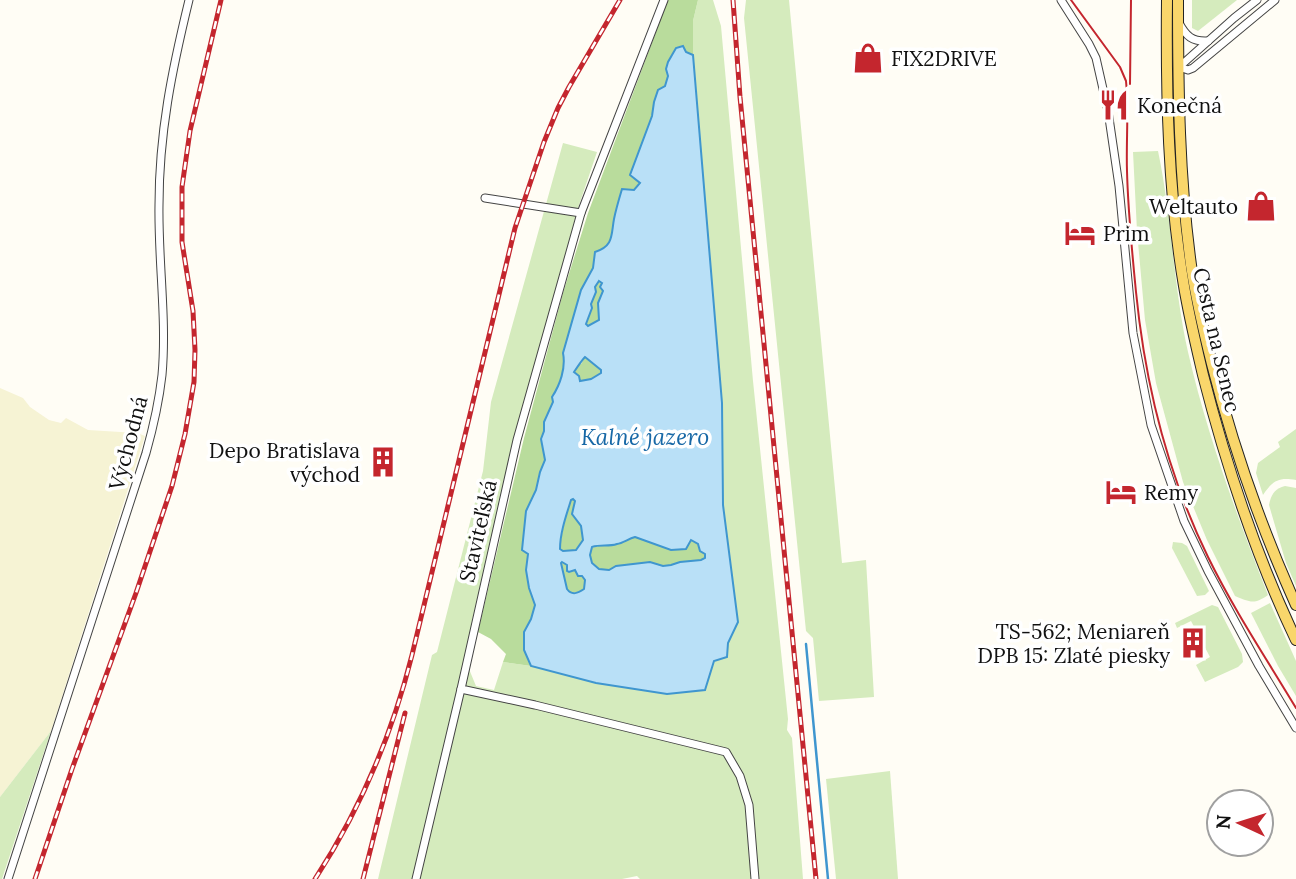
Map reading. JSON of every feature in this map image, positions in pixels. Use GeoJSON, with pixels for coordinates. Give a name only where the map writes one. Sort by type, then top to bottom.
{"type":"FeatureCollection","features":[{"type":"Feature","properties":{"kind":"main road","name":"Cesta na Senec"},"geometry":{"type":"LineString","coordinates":[[1167,0],[1168,140],[1184,286],[1195,342],[1231,473],[1256,544],[1296,640]]}},
{"type":"Feature","properties":{"kind":"main road","name":"Cesta na Senec"},"geometry":{"type":"LineString","coordinates":[[1178,0],[1182,192],[1191,266],[1227,419],[1247,484],[1296,605]]}},
{"type":"Feature","properties":{"kind":"street","name":"Východná"},"geometry":{"type":"LineString","coordinates":[[8,879],[146,453],[158,404],[163,350],[159,228],[161,153],[170,80],[189,0]]}},
{"type":"Feature","properties":{"kind":"street","name":"Staviteľská"},"geometry":{"type":"LineString","coordinates":[[416,879],[517,440],[581,213],[664,0]]}},
{"type":"Feature","properties":{"kind":"street"},"geometry":{"type":"LineString","coordinates":[[1061,0],[1096,58],[1108,111],[1119,186],[1133,333],[1156,438],[1184,521],[1208,571],[1259,666],[1296,727]]}},
{"type":"Feature","properties":{"kind":"street"},"geometry":{"type":"LineString","coordinates":[[1167,91],[1179,67],[1257,0]]}},
{"type":"Feature","properties":{"kind":"street"},"geometry":{"type":"LineString","coordinates":[[1179,67],[1193,68],[1275,0]]}},
{"type":"Feature","properties":{"kind":"street"},"geometry":{"type":"LineString","coordinates":[[1178,20],[1184,33],[1190,38],[1208,41]]}},
{"type":"Feature","properties":{"kind":"street","name":"Cesta na Senec"},"geometry":{"type":"LineString","coordinates":[[1167,35],[1179,67]]}},
{"type":"Feature","properties":{"kind":"street"},"geometry":{"type":"LineString","coordinates":[[485,198],[581,213]]}},
{"type":"Feature","properties":{"kind":"street"},"geometry":{"type":"LineString","coordinates":[[461,689],[726,752],[740,776],[748,805],[755,879]]}},
{"type":"Feature","properties":{"kind":"shaded area"},"geometry":{"type":"Polygon","coordinates":[[[0,388],[23,398],[30,407],[49,420],[61,423],[66,418],[88,430],[137,433],[145,436],[51,731],[0,797],[0,388]]]}},
{"type":"Feature","properties":{"kind":"green space"},"geometry":{"type":"Polygon","coordinates":[[[668,0],[698,0],[693,21],[693,55],[683,47],[666,69],[668,76],[665,86],[654,102],[640,182],[614,221],[613,236],[604,249],[595,252],[593,268],[581,290],[563,353],[562,376],[544,422],[541,439],[545,460],[526,511],[526,570],[535,605],[524,632],[524,650],[531,666],[503,662],[506,654],[491,639],[478,632],[524,438],[563,293],[588,213],[668,0]]]}},
{"type":"Feature","properties":{"kind":"green space"},"geometry":{"type":"Polygon","coordinates":[[[698,0],[713,0],[721,26],[787,730],[792,738],[803,879],[640,879],[637,876],[622,879],[378,879],[432,655],[437,652],[483,471],[491,402],[563,143],[597,152],[578,208],[515,436],[471,625],[469,669],[476,686],[494,690],[503,662],[531,666],[596,683],[667,694],[714,661],[727,657],[728,643],[738,622],[723,505],[722,403],[692,45],[693,21],[698,0]]]}},
{"type":"Feature","properties":{"kind":"green space"},"geometry":{"type":"Polygon","coordinates":[[[746,0],[789,0],[842,563],[866,560],[874,697],[819,701],[813,638],[806,631],[744,18],[746,0]]]}},
{"type":"Feature","properties":{"kind":"green space"},"geometry":{"type":"Polygon","coordinates":[[[1192,0],[1237,0],[1198,31],[1192,28],[1192,0]]]}},
{"type":"Feature","properties":{"kind":"green space"},"geometry":{"type":"Polygon","coordinates":[[[1158,151],[1188,352],[1224,475],[1268,595],[1255,601],[1235,596],[1207,540],[1183,482],[1156,383],[1145,320],[1133,152],[1158,151]]]}},
{"type":"Feature","properties":{"kind":"green space"},"geometry":{"type":"Polygon","coordinates":[[[598,281],[602,283],[600,320],[588,326],[586,324],[598,281]]]}},
{"type":"Feature","properties":{"kind":"green space"},"geometry":{"type":"Polygon","coordinates":[[[585,357],[601,370],[601,373],[580,381],[574,373],[585,357]]]}},
{"type":"Feature","properties":{"kind":"green space"},"geometry":{"type":"Polygon","coordinates":[[[1296,429],[1296,480],[1277,481],[1263,495],[1256,473],[1258,463],[1280,447],[1278,442],[1296,429]]]}},
{"type":"Feature","properties":{"kind":"green space"},"geometry":{"type":"Polygon","coordinates":[[[1285,486],[1296,488],[1296,586],[1286,563],[1269,505],[1274,493],[1285,486]]]}},
{"type":"Feature","properties":{"kind":"green space"},"geometry":{"type":"Polygon","coordinates":[[[573,499],[572,514],[581,526],[583,540],[576,550],[563,551],[560,550],[563,531],[573,499]]]}},
{"type":"Feature","properties":{"kind":"green space"},"geometry":{"type":"Polygon","coordinates":[[[635,537],[671,550],[691,540],[701,547],[705,558],[663,566],[650,562],[617,566],[609,570],[600,569],[592,563],[592,548],[635,537]]]}},
{"type":"Feature","properties":{"kind":"green space"},"geometry":{"type":"Polygon","coordinates":[[[1173,542],[1187,546],[1209,591],[1205,595],[1197,596],[1172,548],[1173,542]]]}},
{"type":"Feature","properties":{"kind":"green space"},"geometry":{"type":"Polygon","coordinates":[[[562,561],[585,580],[584,589],[572,593],[568,590],[565,586],[562,561]]]}},
{"type":"Feature","properties":{"kind":"green space"},"geometry":{"type":"Polygon","coordinates":[[[1270,603],[1296,661],[1296,696],[1251,613],[1270,603]]]}},
{"type":"Feature","properties":{"kind":"green space"},"geometry":{"type":"Polygon","coordinates":[[[1212,605],[1218,607],[1242,654],[1243,662],[1205,682],[1196,665],[1210,657],[1191,621],[1177,628],[1175,623],[1212,605]]]}},
{"type":"Feature","properties":{"kind":"green space"},"geometry":{"type":"Polygon","coordinates":[[[51,731],[2,879],[0,879],[0,797],[51,731]]]}},
{"type":"Feature","properties":{"kind":"green space"},"geometry":{"type":"Polygon","coordinates":[[[890,771],[898,879],[836,879],[826,779],[890,771]]]}},
{"type":"Feature","properties":{"kind":"water","name":"Kalné jazero"},"geometry":{"type":"Polygon","coordinates":[[[683,46],[686,52],[693,55],[722,403],[723,505],[738,622],[728,643],[727,657],[714,661],[705,690],[667,694],[596,683],[531,666],[524,650],[524,632],[535,605],[526,570],[528,554],[522,550],[526,511],[545,460],[541,439],[544,422],[562,376],[563,353],[581,290],[593,268],[595,252],[609,243],[622,189],[634,190],[640,183],[630,175],[652,116],[658,90],[665,86],[668,62],[676,48],[683,46]],[[599,281],[595,287],[596,292],[586,324],[588,326],[599,320],[598,303],[603,291],[600,287],[602,283],[599,281]],[[585,357],[574,372],[580,381],[591,379],[601,373],[601,370],[585,357]],[[571,500],[561,537],[560,549],[563,551],[576,550],[583,540],[581,526],[572,514],[575,501],[571,500]],[[635,537],[621,543],[592,547],[592,563],[599,569],[609,570],[616,566],[650,562],[663,566],[705,558],[698,544],[691,540],[686,549],[671,550],[635,537]],[[562,562],[561,563],[567,589],[573,593],[580,592],[584,589],[585,580],[578,576],[575,570],[567,571],[567,565],[562,562]]]}},
{"type":"Feature","properties":{"kind":"waterway"},"geometry":{"type":"LineString","coordinates":[[806,644],[828,879]]}},
{"type":"Feature","properties":{"kind":"tram line"},"geometry":{"type":"LineString","coordinates":[[1071,0],[1120,67],[1126,81],[1130,232],[1136,292],[1145,360],[1170,461],[1194,526],[1218,577],[1296,708]]}},
{"type":"Feature","properties":{"kind":"tram line"},"geometry":{"type":"LineString","coordinates":[[1130,84],[1131,0]]}},
{"type":"Feature","properties":{"kind":"railway"},"geometry":{"type":"LineString","coordinates":[[35,879],[136,593],[172,486],[185,434],[194,382],[195,350],[193,311],[182,242],[182,187],[190,131],[221,0]]}},
{"type":"Feature","properties":{"kind":"railway"},"geometry":{"type":"LineString","coordinates":[[315,879],[360,799],[395,714],[412,655],[515,228],[544,142],[569,87],[620,0]]}},
{"type":"Feature","properties":{"kind":"railway"},"geometry":{"type":"LineString","coordinates":[[733,0],[740,97],[816,879]]}},
{"type":"Feature","properties":{"kind":"railway"},"geometry":{"type":"LineString","coordinates":[[363,879],[405,713]]}},
{"type":"Feature","properties":{"kind":"place","name":"FIX2DRIVE"},"geometry":{"type":"Point","coordinates":[868,58]}},
{"type":"Feature","properties":{"kind":"place","name":"Konečná"},"geometry":{"type":"Point","coordinates":[1114,105]}},
{"type":"Feature","properties":{"kind":"place","name":"Weltauto"},"geometry":{"type":"Point","coordinates":[1261,206]}},
{"type":"Feature","properties":{"kind":"place","name":"Prim"},"geometry":{"type":"Point","coordinates":[1080,233]}},
{"type":"Feature","properties":{"kind":"place","name":"Depo Bratislava východ"},"geometry":{"type":"Point","coordinates":[383,462]}},
{"type":"Feature","properties":{"kind":"place","name":"Remy"},"geometry":{"type":"Point","coordinates":[1121,492]}},
{"type":"Feature","properties":{"kind":"place","name":"TS-562; Meniareň DPB 15: Zlaté piesky"},"geometry":{"type":"Point","coordinates":[1193,643]}}]}
